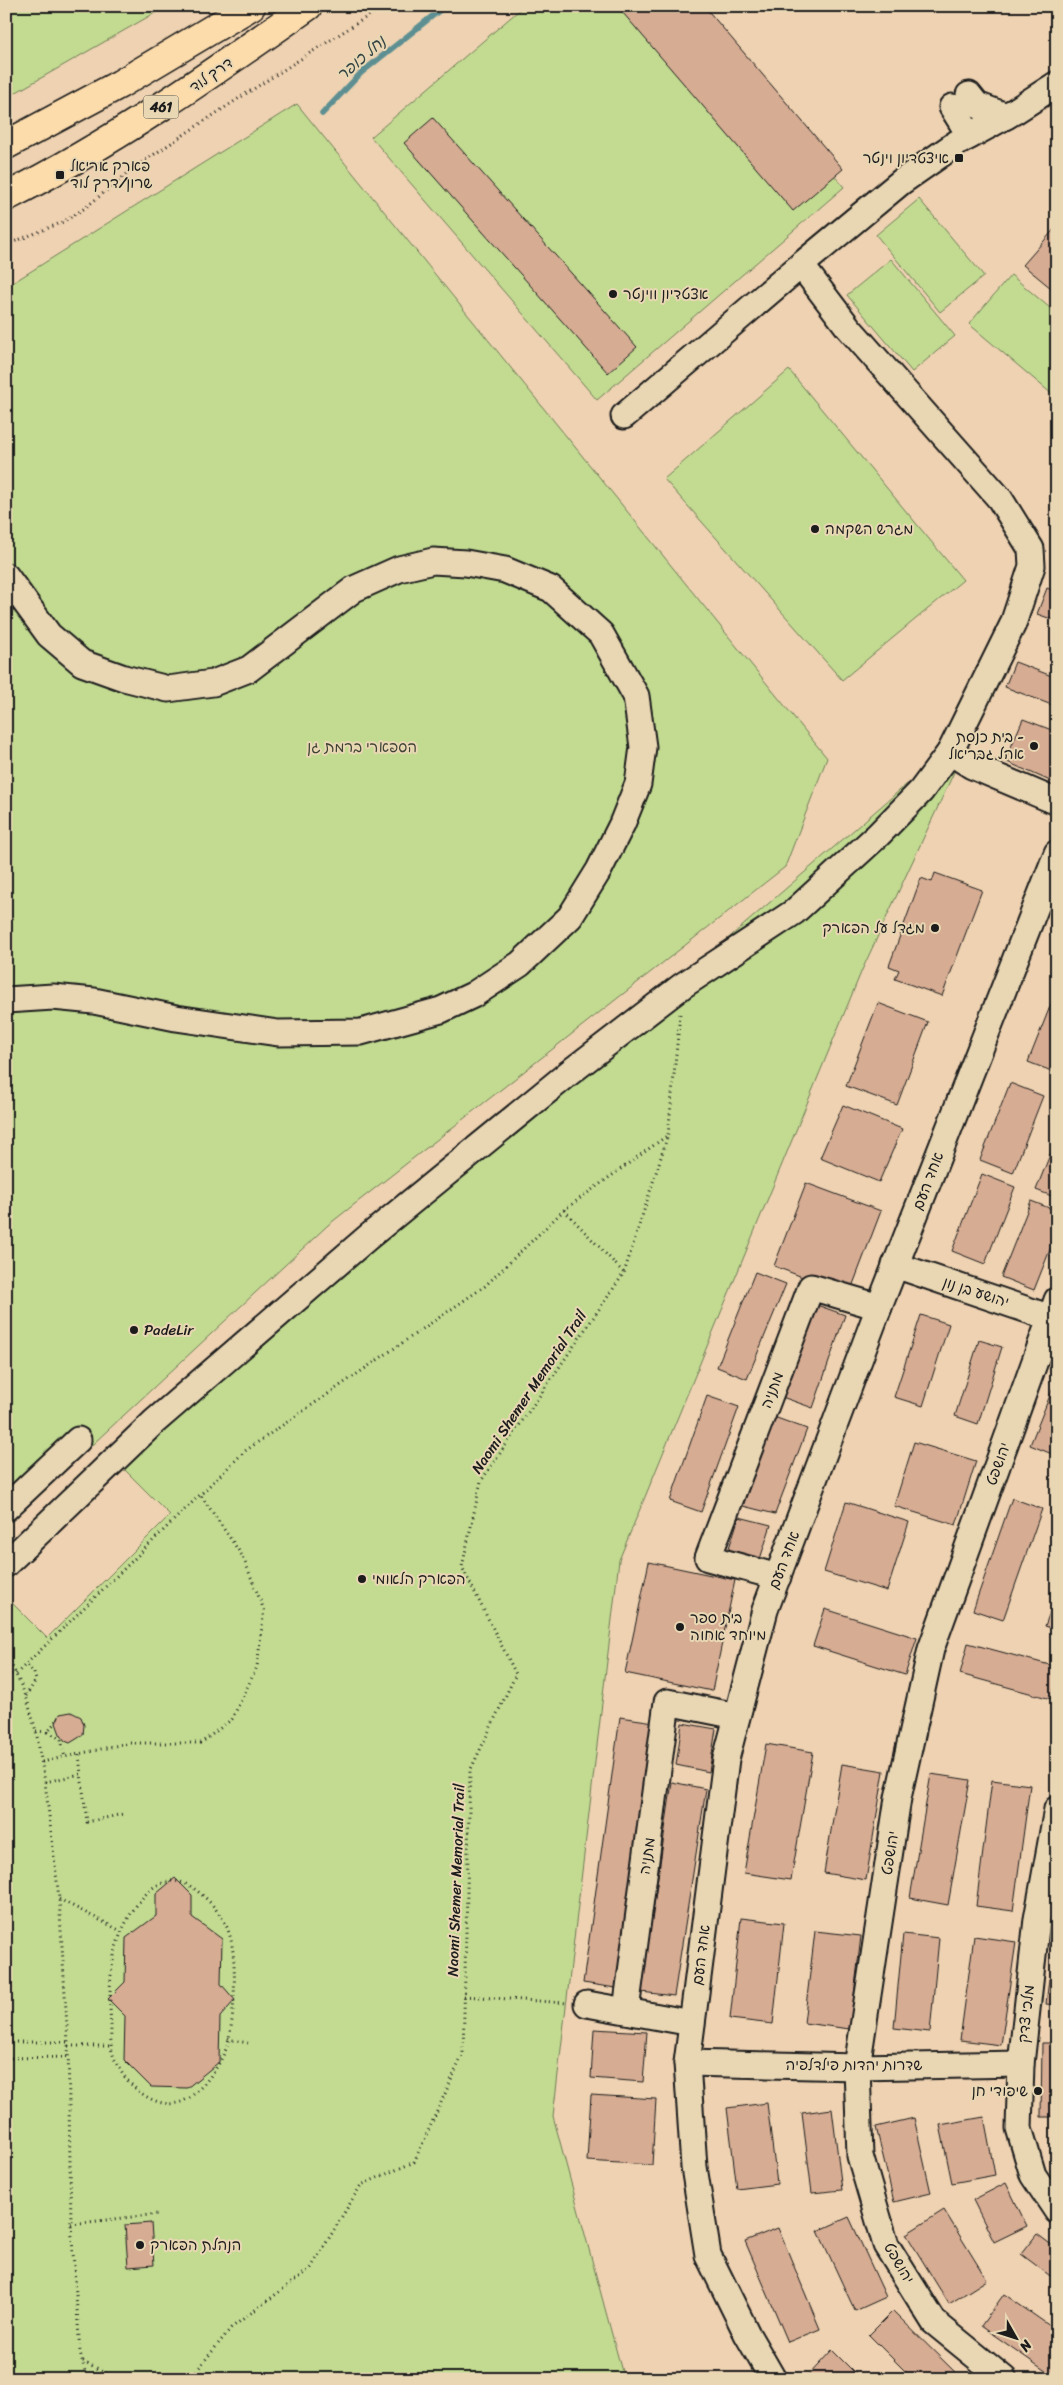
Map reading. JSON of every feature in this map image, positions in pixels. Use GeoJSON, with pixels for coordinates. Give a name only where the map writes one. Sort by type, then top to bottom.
{"type":"FeatureCollection","features":[{"type":"Feature","properties":{"kind":"main road","name":"461"},"geometry":{"type":"LineString","coordinates":[[6,144],[120,84],[252,6]]}},
{"type":"Feature","properties":{"kind":"main road","name":"דרך לוד"},"geometry":{"type":"LineString","coordinates":[[6,197],[63,168],[195,86],[308,6]]}},
{"type":"Feature","properties":{"kind":"street"},"geometry":{"type":"LineString","coordinates":[[624,416],[801,264],[901,182],[970,136],[1057,84]]}},
{"type":"Feature","properties":{"kind":"street"},"geometry":{"type":"LineString","coordinates":[[970,136],[960,101],[1006,116]]}},
{"type":"Feature","properties":{"kind":"street"},"geometry":{"type":"LineString","coordinates":[[6,1564],[154,1422],[367,1238],[569,1073],[682,986],[794,912],[878,835],[920,791],[950,752],[1013,624],[1032,566],[1031,549],[1000,499],[848,327],[801,264]]}},
{"type":"Feature","properties":{"kind":"street"},"geometry":{"type":"LineString","coordinates":[[6,576],[49,635],[82,663],[124,678],[168,689],[213,684],[249,669],[354,589],[400,569],[432,561],[466,563],[505,570],[551,589],[601,634],[636,696],[643,747],[638,784],[622,824],[599,870],[570,917],[520,964],[473,995],[441,1010],[361,1032],[278,1033],[176,1018],[94,1001],[53,997],[6,1000]]}},
{"type":"Feature","properties":{"kind":"street"},"geometry":{"type":"LineString","coordinates":[[950,752],[972,766],[1057,802]]}},
{"type":"Feature","properties":{"kind":"street","name":"אחד העם"},"geometry":{"type":"LineString","coordinates":[[773,2379],[747,2334],[708,2255],[694,2167],[687,2063],[726,1759],[765,1610],[878,1307],[1057,853]]}},
{"type":"Feature","properties":{"kind":"street","name":"יהושע בן נון"},"geometry":{"type":"LineString","coordinates":[[895,1265],[1055,1312]]}},
{"type":"Feature","properties":{"kind":"street","name":"מתניה"},"geometry":{"type":"LineString","coordinates":[[778,1577],[708,1558],[811,1287],[878,1307]]}},
{"type":"Feature","properties":{"kind":"street","name":"יהושפט"},"geometry":{"type":"LineString","coordinates":[[1004,2379],[934,2322],[886,2245],[860,2156],[856,2067],[898,1798],[932,1649],[1055,1312]]}},
{"type":"Feature","properties":{"kind":"street"},"geometry":{"type":"LineString","coordinates":[[6,1508],[78,1440]]}},
{"type":"Feature","properties":{"kind":"street","name":"מתניה"},"geometry":{"type":"LineString","coordinates":[[626,2010],[667,1702],[738,1716]]}},
{"type":"Feature","properties":{"kind":"street","name":"מלכי צדק"},"geometry":{"type":"LineString","coordinates":[[1057,1809],[1047,1921],[1021,2064],[1019,2128],[1033,2175],[1057,2211]]}},
{"type":"Feature","properties":{"kind":"street"},"geometry":{"type":"LineString","coordinates":[[587,2004],[692,2023]]}},
{"type":"Feature","properties":{"kind":"street","name":"שדרות יהדות פילדלפיה"},"geometry":{"type":"LineString","coordinates":[[687,2063],[856,2067],[1021,2064]]}},
{"type":"Feature","properties":{"kind":"path"},"geometry":{"type":"LineString","coordinates":[[6,245],[63,222],[86,208],[138,166],[244,95],[384,6]]}},
{"type":"Feature","properties":{"kind":"path","name":"Naomi Shemer Memorial Trail"},"geometry":{"type":"LineString","coordinates":[[190,2379],[231,2328],[312,2268],[361,2185],[414,2162],[463,2054],[470,1771],[516,1674],[462,1566],[481,1481],[624,1272],[668,1135],[682,986]]}},
{"type":"Feature","properties":{"kind":"path"},"geometry":{"type":"LineString","coordinates":[[6,1674],[16,1674],[244,1451],[485,1286],[564,1210],[668,1135]]}},
{"type":"Feature","properties":{"kind":"path"},"geometry":{"type":"LineString","coordinates":[[564,1210],[624,1272]]}},
{"type":"Feature","properties":{"kind":"path"},"geometry":{"type":"LineString","coordinates":[[42,1762],[65,1759],[128,1743],[201,1743],[232,1719],[257,1667],[264,1610],[244,1557],[200,1494]]}},
{"type":"Feature","properties":{"kind":"path"},"geometry":{"type":"LineString","coordinates":[[6,1653],[26,1696],[36,1730],[45,1782],[59,1898],[68,2044],[71,2224],[83,2361],[87,2379]]}},
{"type":"Feature","properties":{"kind":"path"},"geometry":{"type":"LineString","coordinates":[[26,1664],[34,1672],[36,1680],[26,1696]]}},
{"type":"Feature","properties":{"kind":"path"},"geometry":{"type":"LineString","coordinates":[[48,1732],[58,1718]]}},
{"type":"Feature","properties":{"kind":"path"},"geometry":{"type":"LineString","coordinates":[[36,1730],[48,1732],[63,1740],[65,1759]]}},
{"type":"Feature","properties":{"kind":"path"},"geometry":{"type":"LineString","coordinates":[[79,1755],[87,1822],[123,1814]]}},
{"type":"Feature","properties":{"kind":"path"},"geometry":{"type":"LineString","coordinates":[[45,1782],[81,1774]]}},
{"type":"Feature","properties":{"kind":"path"},"geometry":{"type":"LineString","coordinates":[[181,1881],[189,1884],[204,1896],[220,1917],[229,1933],[234,1980],[228,2038],[216,2068],[201,2087],[187,2100],[171,2105],[158,2103],[148,2098],[132,2085],[117,2067],[111,2046],[109,2007],[111,1968],[114,1950],[121,1931],[142,1898],[157,1883],[181,1881]]}},
{"type":"Feature","properties":{"kind":"path"},"geometry":{"type":"LineString","coordinates":[[59,1898],[121,1931]]}},
{"type":"Feature","properties":{"kind":"path"},"geometry":{"type":"LineString","coordinates":[[464,1996],[587,2004]]}},
{"type":"Feature","properties":{"kind":"path"},"geometry":{"type":"LineString","coordinates":[[228,2038],[248,2043]]}},
{"type":"Feature","properties":{"kind":"path"},"geometry":{"type":"LineString","coordinates":[[6,2042],[111,2046]]}},
{"type":"Feature","properties":{"kind":"path"},"geometry":{"type":"LineString","coordinates":[[6,2058],[68,2058]]}},
{"type":"Feature","properties":{"kind":"path"},"geometry":{"type":"LineString","coordinates":[[71,2224],[158,2214]]}},
{"type":"Feature","properties":{"kind":"path"},"geometry":{"type":"LineString","coordinates":[[83,2361],[118,2379]]}},
{"type":"Feature","properties":{"kind":"green space"},"geometry":{"type":"Polygon","coordinates":[[[6,6],[167,6],[6,98],[6,6]]]}},
{"type":"Feature","properties":{"kind":"green space","name":"אצטדיון ווינטר"},"geometry":{"type":"Polygon","coordinates":[[[524,6],[689,6],[844,187],[597,400],[371,137],[524,6]]]}},
{"type":"Feature","properties":{"kind":"green space","name":"הספארי ברמת גן"},"geometry":{"type":"Polygon","coordinates":[[[297,104],[827,758],[785,867],[328,1225],[6,1525],[6,287],[297,104]]]}},
{"type":"Feature","properties":{"kind":"green space"},"geometry":{"type":"Polygon","coordinates":[[[919,199],[984,276],[940,312],[876,235],[919,199]]]}},
{"type":"Feature","properties":{"kind":"green space"},"geometry":{"type":"Polygon","coordinates":[[[891,259],[955,336],[912,372],[847,295],[891,259]]]}},
{"type":"Feature","properties":{"kind":"green space"},"geometry":{"type":"Polygon","coordinates":[[[1011,275],[1057,314],[1057,390],[1053,395],[969,324],[1011,275]]]}},
{"type":"Feature","properties":{"kind":"green space","name":"מגרש השקמה"},"geometry":{"type":"Polygon","coordinates":[[[789,370],[963,580],[842,680],[664,479],[789,370]]]}},
{"type":"Feature","properties":{"kind":"green space","name":"הפארק הלאומי"},"geometry":{"type":"Polygon","coordinates":[[[956,768],[862,970],[619,1560],[553,2116],[624,2379],[6,2379],[6,1597],[47,1638],[170,1515],[123,1468],[336,1277],[907,784],[956,768]]]}},
{"type":"Feature","properties":{"kind":"building"},"geometry":{"type":"Polygon","coordinates":[[[617,6],[704,6],[843,169],[793,211],[617,6]]]}},
{"type":"Feature","properties":{"kind":"building"},"geometry":{"type":"Polygon","coordinates":[[[433,118],[637,347],[608,373],[404,143],[433,118]]]}},
{"type":"Feature","properties":{"kind":"building"},"geometry":{"type":"Polygon","coordinates":[[[1057,226],[1057,293],[1023,265],[1057,226]]]}},
{"type":"Feature","properties":{"kind":"building"},"geometry":{"type":"Polygon","coordinates":[[[1047,588],[1057,592],[1057,621],[1037,614],[1047,588]]]}},
{"type":"Feature","properties":{"kind":"building"},"geometry":{"type":"Polygon","coordinates":[[[1015,662],[1057,678],[1057,707],[1005,687],[1015,662]]]}},
{"type":"Feature","properties":{"kind":"building","name":"בית כנסת - אהל גבריאל"},"geometry":{"type":"Polygon","coordinates":[[[1023,719],[1057,732],[1057,784],[1005,761],[1023,719]]]}},
{"type":"Feature","properties":{"kind":"building","name":"מגדל על הפארק"},"geometry":{"type":"Polygon","coordinates":[[[935,873],[982,890],[942,996],[895,979],[899,970],[889,966],[921,878],[932,882],[935,873]]]}},
{"type":"Feature","properties":{"kind":"building"},"geometry":{"type":"Polygon","coordinates":[[[1057,989],[1057,1073],[1028,1062],[1057,989]]]}},
{"type":"Feature","properties":{"kind":"building"},"geometry":{"type":"Polygon","coordinates":[[[878,1003],[928,1022],[897,1105],[846,1086],[878,1003]]]}},
{"type":"Feature","properties":{"kind":"building"},"geometry":{"type":"Polygon","coordinates":[[[1010,1083],[1043,1096],[1013,1173],[980,1160],[1010,1083]]]}},
{"type":"Feature","properties":{"kind":"building"},"geometry":{"type":"Polygon","coordinates":[[[843,1105],[902,1129],[879,1182],[820,1158],[843,1105]]]}},
{"type":"Feature","properties":{"kind":"building"},"geometry":{"type":"Polygon","coordinates":[[[1057,1137],[1057,1198],[1036,1190],[1057,1137]]]}},
{"type":"Feature","properties":{"kind":"building"},"geometry":{"type":"Polygon","coordinates":[[[982,1174],[1015,1187],[985,1264],[952,1251],[982,1174]]]}},
{"type":"Feature","properties":{"kind":"building"},"geometry":{"type":"Polygon","coordinates":[[[806,1183],[881,1211],[849,1295],[774,1266],[806,1183]]]}},
{"type":"Feature","properties":{"kind":"building"},"geometry":{"type":"Polygon","coordinates":[[[1031,1201],[1057,1211],[1057,1232],[1034,1290],[1001,1277],[1031,1201]]]}},
{"type":"Feature","properties":{"kind":"building"},"geometry":{"type":"Polygon","coordinates":[[[755,1272],[786,1284],[747,1379],[717,1367],[755,1272]]]}},
{"type":"Feature","properties":{"kind":"building"},"geometry":{"type":"Polygon","coordinates":[[[814,1304],[845,1315],[813,1408],[782,1397],[814,1304]]]}},
{"type":"Feature","properties":{"kind":"building"},"geometry":{"type":"Polygon","coordinates":[[[921,1315],[949,1324],[923,1406],[894,1397],[921,1315]]]}},
{"type":"Feature","properties":{"kind":"building"},"geometry":{"type":"Polygon","coordinates":[[[979,1340],[1002,1347],[978,1424],[955,1416],[979,1340]]]}},
{"type":"Feature","properties":{"kind":"building"},"geometry":{"type":"Polygon","coordinates":[[[1057,1378],[1057,1456],[1030,1445],[1057,1378]]]}},
{"type":"Feature","properties":{"kind":"building"},"geometry":{"type":"Polygon","coordinates":[[[707,1396],[739,1407],[701,1512],[670,1501],[707,1396]]]}},
{"type":"Feature","properties":{"kind":"building"},"geometry":{"type":"Polygon","coordinates":[[[774,1417],[807,1429],[775,1514],[743,1506],[774,1417]]]}},
{"type":"Feature","properties":{"kind":"building"},"geometry":{"type":"Polygon","coordinates":[[[914,1442],[976,1461],[956,1525],[894,1506],[914,1442]]]}},
{"type":"Feature","properties":{"kind":"building"},"geometry":{"type":"Polygon","coordinates":[[[1012,1498],[1042,1509],[1003,1620],[973,1610],[1012,1498]]]}},
{"type":"Feature","properties":{"kind":"building"},"geometry":{"type":"Polygon","coordinates":[[[846,1502],[909,1522],[887,1591],[824,1572],[846,1502]]]}},
{"type":"Feature","properties":{"kind":"building"},"geometry":{"type":"Polygon","coordinates":[[[739,1517],[771,1525],[760,1559],[728,1551],[739,1517]]]}},
{"type":"Feature","properties":{"kind":"building","name":"בית ספר מיוחד אחוה"},"geometry":{"type":"Polygon","coordinates":[[[649,1562],[735,1580],[712,1691],[625,1673],[649,1562]]]}},
{"type":"Feature","properties":{"kind":"building"},"geometry":{"type":"Polygon","coordinates":[[[1057,1592],[1057,1630],[1045,1626],[1057,1592]]]}},
{"type":"Feature","properties":{"kind":"building"},"geometry":{"type":"Polygon","coordinates":[[[825,1609],[917,1638],[905,1675],[813,1646],[825,1609]]]}},
{"type":"Feature","properties":{"kind":"building"},"geometry":{"type":"Polygon","coordinates":[[[968,1643],[1057,1667],[1057,1679],[1051,1699],[960,1674],[968,1643]]]}},
{"type":"Feature","properties":{"kind":"building"},"geometry":{"type":"Polygon","coordinates":[[[71,1712],[81,1717],[84,1725],[83,1735],[70,1743],[65,1741],[60,1734],[56,1723],[60,1714],[71,1712]]]}},
{"type":"Feature","properties":{"kind":"building"},"geometry":{"type":"Polygon","coordinates":[[[620,1717],[654,1722],[616,1988],[583,1983],[620,1717]]]}},
{"type":"Feature","properties":{"kind":"building"},"geometry":{"type":"Polygon","coordinates":[[[682,1723],[716,1729],[709,1772],[676,1765],[682,1723]]]}},
{"type":"Feature","properties":{"kind":"building"},"geometry":{"type":"Polygon","coordinates":[[[766,1744],[813,1752],[791,1880],[744,1873],[766,1744]]]}},
{"type":"Feature","properties":{"kind":"building"},"geometry":{"type":"Polygon","coordinates":[[[842,1764],[884,1771],[866,1880],[824,1873],[842,1764]]]}},
{"type":"Feature","properties":{"kind":"building"},"geometry":{"type":"Polygon","coordinates":[[[931,1774],[970,1780],[948,1905],[910,1898],[931,1774]]]}},
{"type":"Feature","properties":{"kind":"building"},"geometry":{"type":"Polygon","coordinates":[[[992,1780],[1030,1785],[1013,1911],[976,1906],[992,1780]]]}},
{"type":"Feature","properties":{"kind":"building"},"geometry":{"type":"Polygon","coordinates":[[[672,1782],[706,1789],[674,1996],[641,1992],[672,1782]]]}},
{"type":"Feature","properties":{"kind":"building"},"geometry":{"type":"Polygon","coordinates":[[[175,1878],[192,1895],[192,1917],[222,1939],[221,1984],[235,2000],[220,2017],[219,2062],[187,2088],[151,2087],[124,2060],[125,2016],[108,1999],[125,1982],[126,1938],[156,1916],[156,1894],[175,1878]]]}},
{"type":"Feature","properties":{"kind":"building"},"geometry":{"type":"Polygon","coordinates":[[[741,1918],[784,1923],[773,2024],[730,2019],[741,1918]]]}},
{"type":"Feature","properties":{"kind":"building"},"geometry":{"type":"Polygon","coordinates":[[[815,1931],[861,1936],[850,2029],[804,2023],[815,1931]]]}},
{"type":"Feature","properties":{"kind":"building"},"geometry":{"type":"Polygon","coordinates":[[[903,1934],[939,1938],[930,2032],[894,2028],[903,1934]]]}},
{"type":"Feature","properties":{"kind":"building"},"geometry":{"type":"Polygon","coordinates":[[[974,1936],[1016,1942],[1001,2045],[960,2040],[974,1936]]]}},
{"type":"Feature","properties":{"kind":"building"},"geometry":{"type":"Polygon","coordinates":[[[1049,1979],[1057,1980],[1057,2005],[1046,2004],[1049,1979]]]}},
{"type":"Feature","properties":{"kind":"building"},"geometry":{"type":"Polygon","coordinates":[[[594,2029],[647,2032],[643,2082],[591,2078],[594,2029]]]}},
{"type":"Feature","properties":{"kind":"building"},"geometry":{"type":"Polygon","coordinates":[[[1042,2043],[1057,2043],[1057,2117],[1041,2117],[1042,2043]]]}},
{"type":"Feature","properties":{"kind":"building"},"geometry":{"type":"Polygon","coordinates":[[[591,2095],[656,2099],[652,2165],[587,2161],[591,2095]]]}},
{"type":"Feature","properties":{"kind":"building"},"geometry":{"type":"Polygon","coordinates":[[[767,2103],[777,2184],[737,2189],[727,2108],[767,2103]]]}},
{"type":"Feature","properties":{"kind":"building"},"geometry":{"type":"Polygon","coordinates":[[[832,2109],[842,2190],[812,2193],[802,2113],[832,2109]]]}},
{"type":"Feature","properties":{"kind":"building"},"geometry":{"type":"Polygon","coordinates":[[[984,2117],[995,2175],[952,2183],[940,2125],[984,2117]]]}},
{"type":"Feature","properties":{"kind":"building"},"geometry":{"type":"Polygon","coordinates":[[[914,2118],[931,2193],[894,2202],[876,2127],[914,2118]]]}},
{"type":"Feature","properties":{"kind":"building"},"geometry":{"type":"Polygon","coordinates":[[[1006,2183],[1027,2226],[994,2242],[973,2200],[1006,2183]]]}},
{"type":"Feature","properties":{"kind":"building"},"geometry":{"type":"Polygon","coordinates":[[[944,2210],[987,2280],[949,2304],[906,2234],[944,2210]]]}},
{"type":"Feature","properties":{"kind":"building"},"geometry":{"type":"Polygon","coordinates":[[[849,2217],[886,2297],[855,2311],[818,2231],[849,2217]]]}},
{"type":"Feature","properties":{"kind":"building","name":"הנהלת הפארק"},"geometry":{"type":"Polygon","coordinates":[[[151,2223],[154,2265],[128,2267],[125,2225],[151,2223]]]}},
{"type":"Feature","properties":{"kind":"building"},"geometry":{"type":"Polygon","coordinates":[[[778,2228],[820,2329],[788,2342],[745,2241],[778,2228]]]}},
{"type":"Feature","properties":{"kind":"building"},"geometry":{"type":"Polygon","coordinates":[[[1037,2234],[1057,2249],[1057,2281],[1021,2254],[1037,2234]]]}},
{"type":"Feature","properties":{"kind":"building"},"geometry":{"type":"Polygon","coordinates":[[[1004,2294],[1057,2331],[1057,2379],[981,2326],[1004,2294]]]}},
{"type":"Feature","properties":{"kind":"building"},"geometry":{"type":"Polygon","coordinates":[[[893,2311],[959,2376],[956,2379],[913,2379],[869,2335],[893,2311]]]}},
{"type":"Feature","properties":{"kind":"building"},"geometry":{"type":"Polygon","coordinates":[[[832,2350],[861,2379],[805,2379],[832,2350]]]}},
{"type":"Feature","properties":{"kind":"waterway","name":"נחל כופר"},"geometry":{"type":"LineString","coordinates":[[322,114],[361,73],[445,6]]}},
{"type":"Feature","properties":{"kind":"place","name":"איצטדיון וינטר"},"geometry":{"type":"Point","coordinates":[959,158]}},
{"type":"Feature","properties":{"kind":"place","name":"פארק אריאל שרון/דרך לוד"},"geometry":{"type":"Point","coordinates":[60,175]}},
{"type":"Feature","properties":{"kind":"place","name":"אצטדיון ווינטר"},"geometry":{"type":"Point","coordinates":[613,294]}},
{"type":"Feature","properties":{"kind":"place","name":"מגרש השקמה"},"geometry":{"type":"Point","coordinates":[815,529]}},
{"type":"Feature","properties":{"kind":"place","name":"בית כנסת - אהל גבריאל"},"geometry":{"type":"Point","coordinates":[1034,746]}},
{"type":"Feature","properties":{"kind":"place","name":"מגדל על הפארק"},"geometry":{"type":"Point","coordinates":[935,928]}},
{"type":"Feature","properties":{"kind":"place","name":"PadeLir"},"geometry":{"type":"Point","coordinates":[134,1330]}},
{"type":"Feature","properties":{"kind":"place","name":"הפארק הלאומי"},"geometry":{"type":"Point","coordinates":[362,1579]}},
{"type":"Feature","properties":{"kind":"place","name":"בית ספר מיוחד אחוה"},"geometry":{"type":"Point","coordinates":[680,1627]}},
{"type":"Feature","properties":{"kind":"place","name":"שיפודי חן"},"geometry":{"type":"Point","coordinates":[1038,2091]}},
{"type":"Feature","properties":{"kind":"place","name":"הנהלת הפארק"},"geometry":{"type":"Point","coordinates":[140,2245]}}]}
